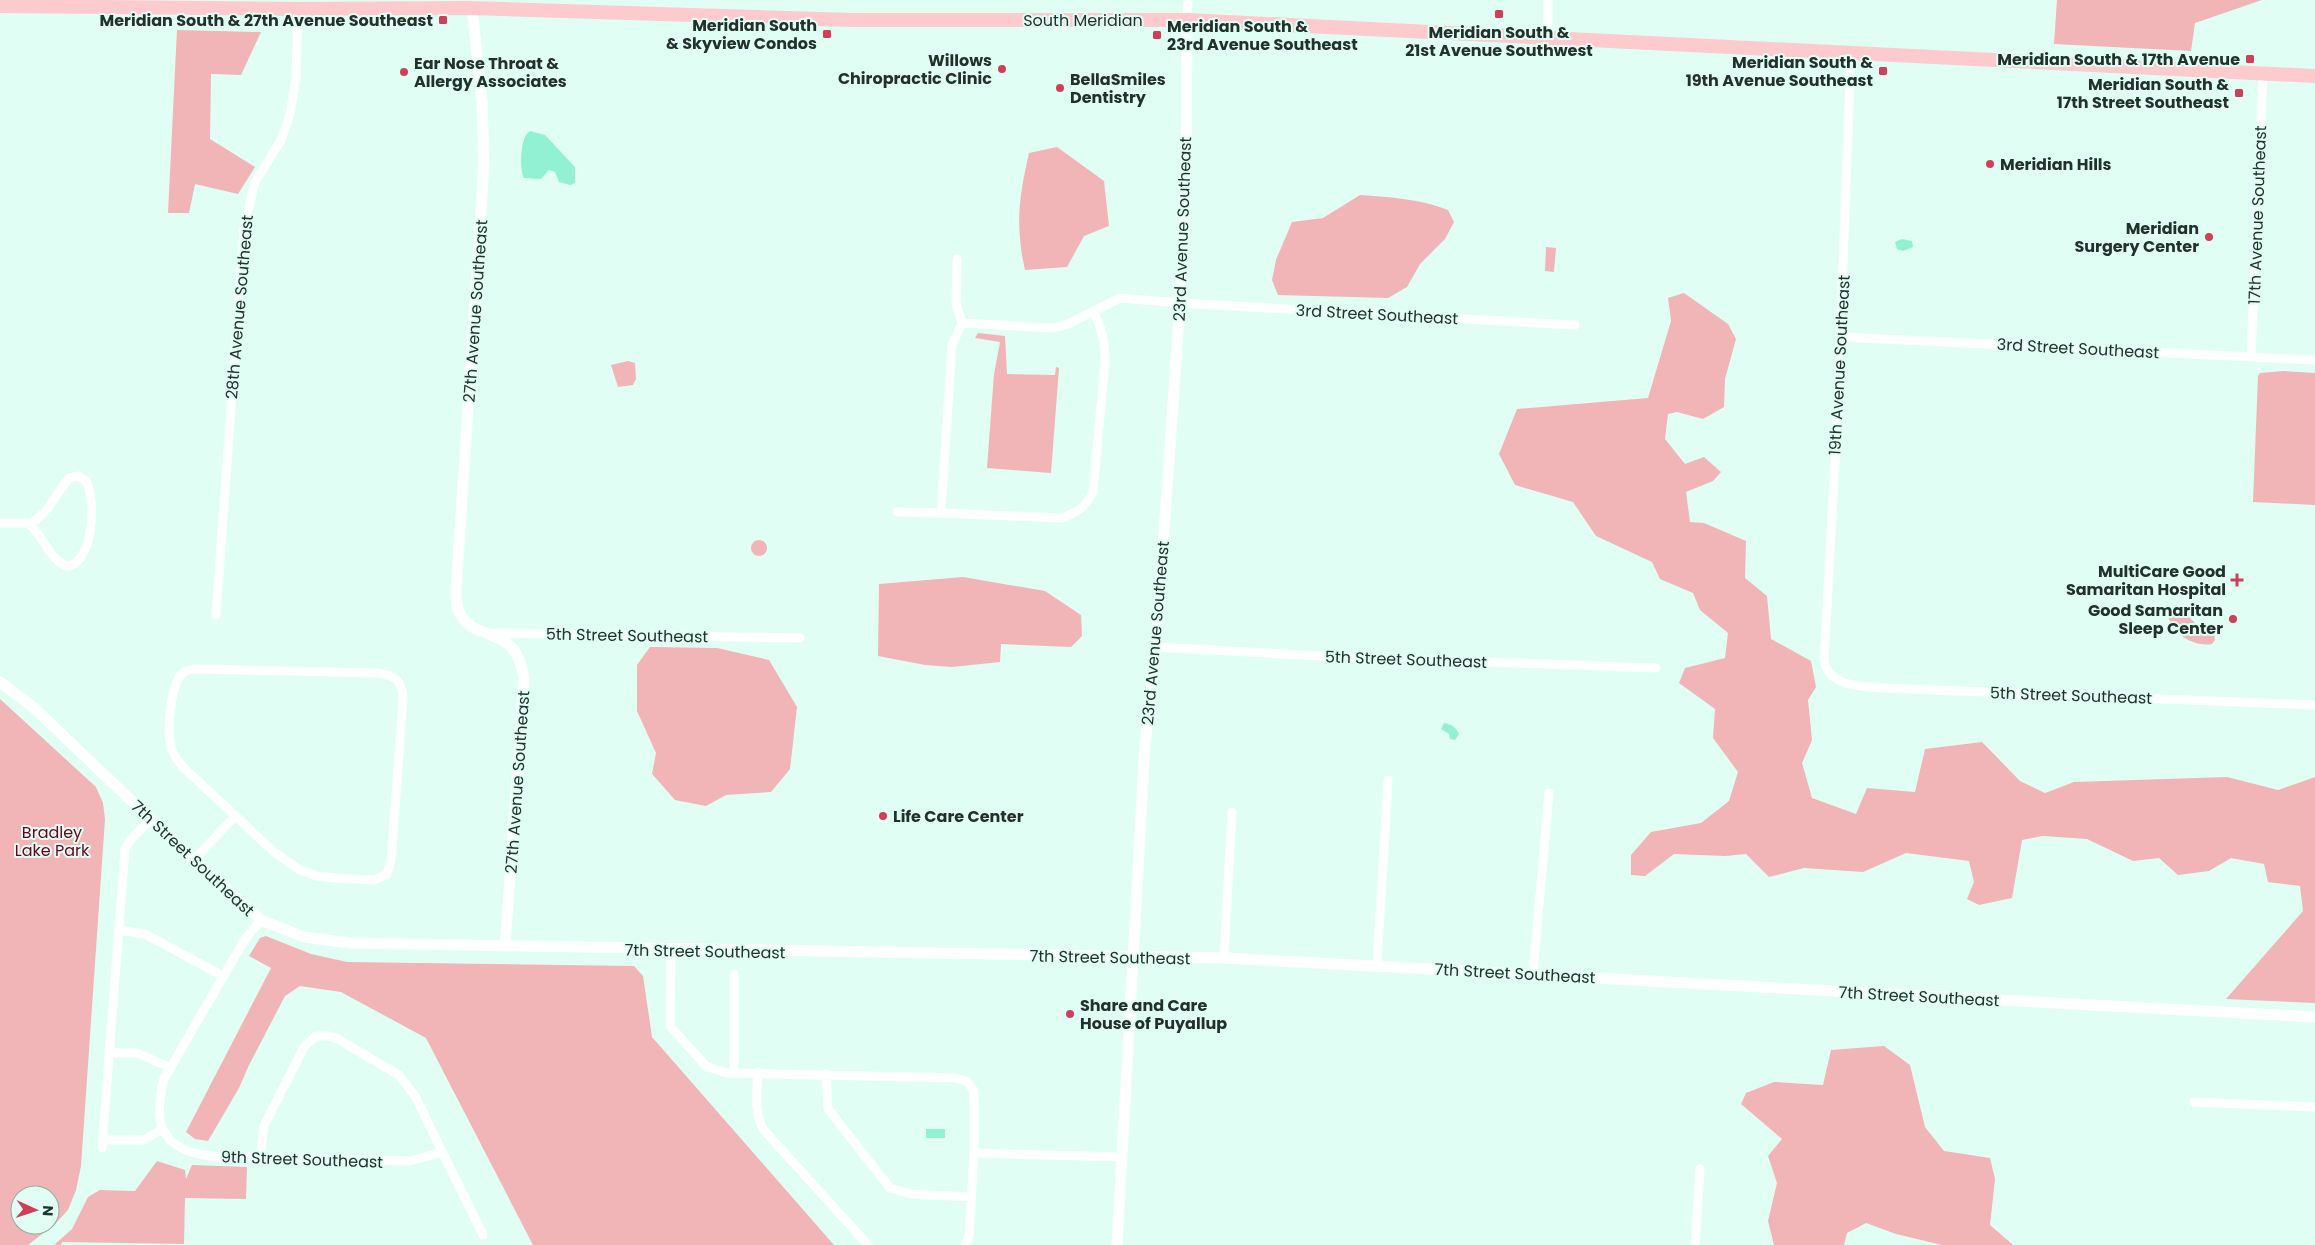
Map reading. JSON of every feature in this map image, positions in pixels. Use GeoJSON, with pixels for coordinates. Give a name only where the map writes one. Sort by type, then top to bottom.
{"type":"FeatureCollection","features":[{"type":"Feature","properties":{"kind":"main road","name":"South Meridian"},"geometry":{"type":"LineString","coordinates":[[0,6],[298,9],[472,8],[844,20],[1187,20],[2315,76]]}},
{"type":"Feature","properties":{"kind":"street"},"geometry":{"type":"LineString","coordinates":[[1187,20],[1188,0]]}},
{"type":"Feature","properties":{"kind":"street"},"geometry":{"type":"LineString","coordinates":[[1548,0],[1548,38]]}},
{"type":"Feature","properties":{"kind":"street","name":"27th Avenue Southeast"},"geometry":{"type":"LineString","coordinates":[[460,614],[456,591],[457,572],[484,164],[482,103],[472,8]]}},
{"type":"Feature","properties":{"kind":"street","name":"28th Avenue Southeast"},"geometry":{"type":"LineString","coordinates":[[216,615],[244,228],[252,190],[260,173],[281,140],[290,116],[296,77],[298,9]]}},
{"type":"Feature","properties":{"kind":"street","name":"23rd Avenue Southeast"},"geometry":{"type":"LineString","coordinates":[[1117,1245],[1145,744],[1156,647],[1180,303],[1186,179],[1187,20]]}},
{"type":"Feature","properties":{"kind":"street","name":"19th Avenue Southeast"},"geometry":{"type":"LineString","coordinates":[[1831,674],[1826,667],[1824,643],[1841,337],[1851,54]]}},
{"type":"Feature","properties":{"kind":"street","name":"17th Avenue Southeast"},"geometry":{"type":"LineString","coordinates":[[2251,356],[2263,74]]}},
{"type":"Feature","properties":{"kind":"street"},"geometry":{"type":"LineString","coordinates":[[941,513],[952,345],[962,323],[956,304],[957,259]]}},
{"type":"Feature","properties":{"kind":"street","name":"3rd Street Southeast"},"geometry":{"type":"LineString","coordinates":[[962,323],[1053,328],[1068,324],[1120,298],[1575,325]]}},
{"type":"Feature","properties":{"kind":"street"},"geometry":{"type":"LineString","coordinates":[[897,512],[1062,518],[1076,513],[1085,506],[1093,492],[1105,361],[1105,342],[1101,327],[1093,311]]}},
{"type":"Feature","properties":{"kind":"street","name":"3rd Street Southeast"},"geometry":{"type":"LineString","coordinates":[[1841,337],[2315,360]]}},
{"type":"Feature","properties":{"kind":"street"},"geometry":{"type":"LineString","coordinates":[[0,523],[29,524],[46,511],[69,478],[79,476],[86,481],[90,491],[90,528],[86,548],[79,561],[69,566],[59,562],[38,532],[29,524]]}},
{"type":"Feature","properties":{"kind":"street","name":"5th Street Southeast"},"geometry":{"type":"LineString","coordinates":[[460,614],[477,629],[489,632],[800,638]]}},
{"type":"Feature","properties":{"kind":"street","name":"27th Avenue Southeast"},"geometry":{"type":"LineString","coordinates":[[489,632],[501,638],[516,654],[522,664],[524,679],[505,946]]}},
{"type":"Feature","properties":{"kind":"street","name":"5th Street Southeast"},"geometry":{"type":"LineString","coordinates":[[1156,647],[1320,656],[1656,668]]}},
{"type":"Feature","properties":{"kind":"street"},"geometry":{"type":"LineString","coordinates":[[199,669],[377,673],[396,678],[402,686],[403,700],[391,861],[387,874],[377,879],[366,879],[325,877],[304,872],[274,852],[235,816],[183,767],[173,753],[170,737],[172,699],[179,677],[188,670],[199,669]]}},
{"type":"Feature","properties":{"kind":"street","name":"5th Street Southeast"},"geometry":{"type":"LineString","coordinates":[[1831,674],[1836,679],[1851,684],[1884,688],[2315,705]]}},
{"type":"Feature","properties":{"kind":"street","name":"7th Street Southeast"},"geometry":{"type":"LineString","coordinates":[[0,682],[33,707],[150,819],[260,920],[304,937],[321,941],[350,944],[1224,958],[2315,1017]]}},
{"type":"Feature","properties":{"kind":"street"},"geometry":{"type":"LineString","coordinates":[[1377,965],[1388,780]]}},
{"type":"Feature","properties":{"kind":"street"},"geometry":{"type":"LineString","coordinates":[[1533,974],[1549,793]]}},
{"type":"Feature","properties":{"kind":"street"},"geometry":{"type":"LineString","coordinates":[[1224,958],[1232,812]]}},
{"type":"Feature","properties":{"kind":"street"},"geometry":{"type":"LineString","coordinates":[[194,860],[235,816]]}},
{"type":"Feature","properties":{"kind":"street"},"geometry":{"type":"LineString","coordinates":[[150,819],[131,839],[125,849],[102,1144],[144,1140],[164,1133],[159,1102],[164,1079],[245,939],[260,920]]}},
{"type":"Feature","properties":{"kind":"street"},"geometry":{"type":"LineString","coordinates":[[118,930],[145,934],[223,976]]}},
{"type":"Feature","properties":{"kind":"street"},"geometry":{"type":"LineString","coordinates":[[671,950],[670,1026],[706,1066],[726,1073],[758,1072],[955,1078],[967,1081],[974,1091],[974,1153],[968,1237],[965,1245]]}},
{"type":"Feature","properties":{"kind":"street"},"geometry":{"type":"LineString","coordinates":[[734,974],[734,1073]]}},
{"type":"Feature","properties":{"kind":"street"},"geometry":{"type":"LineString","coordinates":[[260,1158],[261,1136],[264,1126],[304,1047],[316,1036],[336,1038],[399,1074],[410,1087],[483,1235]]}},
{"type":"Feature","properties":{"kind":"street"},"geometry":{"type":"LineString","coordinates":[[109,1053],[137,1053],[171,1068]]}},
{"type":"Feature","properties":{"kind":"street"},"geometry":{"type":"LineString","coordinates":[[758,1072],[757,1117],[763,1129],[868,1245]]}},
{"type":"Feature","properties":{"kind":"street"},"geometry":{"type":"LineString","coordinates":[[826,1074],[828,1109],[890,1188],[911,1194],[971,1196]]}},
{"type":"Feature","properties":{"kind":"street"},"geometry":{"type":"LineString","coordinates":[[2194,1102],[2315,1107]]}},
{"type":"Feature","properties":{"kind":"street","name":"9th Street Southeast"},"geometry":{"type":"LineString","coordinates":[[164,1133],[184,1150],[198,1155],[410,1161],[443,1152]]}},
{"type":"Feature","properties":{"kind":"street"},"geometry":{"type":"LineString","coordinates":[[974,1153],[1122,1157]]}},
{"type":"Feature","properties":{"kind":"street"},"geometry":{"type":"LineString","coordinates":[[1695,1245],[1700,1169]]}},
{"type":"Feature","properties":{"kind":"green space"},"geometry":{"type":"Polygon","coordinates":[[[2057,0],[2262,0],[2195,23],[2191,51],[2054,44],[2057,0]]]}},
{"type":"Feature","properties":{"kind":"green space"},"geometry":{"type":"Polygon","coordinates":[[[177,30],[261,32],[241,75],[211,74],[210,139],[255,167],[238,194],[195,184],[189,213],[168,213],[177,30]]]}},
{"type":"Feature","properties":{"kind":"green space"},"geometry":{"type":"Polygon","coordinates":[[[1057,147],[1104,181],[1109,226],[1084,236],[1067,267],[1025,270],[1019,225],[1021,197],[1029,153],[1057,147]]]}},
{"type":"Feature","properties":{"kind":"green space"},"geometry":{"type":"Polygon","coordinates":[[[1360,195],[1427,203],[1448,210],[1454,222],[1445,239],[1420,264],[1407,287],[1388,298],[1278,295],[1272,280],[1276,260],[1292,222],[1323,218],[1360,195]]]}},
{"type":"Feature","properties":{"kind":"green space"},"geometry":{"type":"Polygon","coordinates":[[[1546,247],[1556,248],[1554,272],[1545,271],[1546,247]]]}},
{"type":"Feature","properties":{"kind":"green space"},"geometry":{"type":"Polygon","coordinates":[[[1684,293],[1728,324],[1736,339],[1725,379],[1724,407],[1703,419],[1677,412],[1668,414],[1665,439],[1685,464],[1704,457],[1721,472],[1713,481],[1686,492],[1690,522],[1704,523],[1746,541],[1745,578],[1767,596],[1771,639],[1811,661],[1816,687],[1808,700],[1812,740],[1802,763],[1812,798],[1856,814],[1867,788],[1915,792],[1925,749],[1982,742],[2020,781],[2045,793],[2074,782],[2227,777],[2278,790],[2315,777],[2315,1003],[2226,999],[2303,911],[2300,886],[2268,882],[2264,864],[2231,858],[2209,871],[2178,875],[2159,858],[2133,861],[2087,839],[2043,836],[2022,840],[2012,898],[1979,905],[1967,899],[1974,882],[1969,861],[1906,853],[1863,872],[1804,868],[1769,877],[1746,854],[1725,856],[1674,854],[1645,876],[1631,875],[1631,855],[1651,832],[1701,823],[1729,801],[1738,772],[1713,738],[1715,709],[1679,683],[1685,668],[1725,658],[1728,633],[1700,610],[1693,593],[1660,579],[1652,562],[1596,536],[1573,502],[1515,485],[1499,454],[1517,409],[1648,398],[1671,321],[1668,298],[1684,293]]]}},
{"type":"Feature","properties":{"kind":"green space"},"geometry":{"type":"Polygon","coordinates":[[[978,333],[1005,336],[1007,374],[1055,375],[1056,367],[1059,368],[1051,473],[987,468],[994,374],[1000,342],[975,338],[978,333]]]}},
{"type":"Feature","properties":{"kind":"green space"},"geometry":{"type":"Polygon","coordinates":[[[628,361],[635,363],[636,379],[633,385],[618,387],[611,365],[628,361]]]}},
{"type":"Feature","properties":{"kind":"green space"},"geometry":{"type":"Polygon","coordinates":[[[2284,371],[2315,373],[2315,505],[2253,502],[2258,376],[2260,373],[2284,371]]]}},
{"type":"Feature","properties":{"kind":"green space"},"geometry":{"type":"Polygon","coordinates":[[[756,540],[762,540],[767,545],[765,554],[756,556],[751,551],[751,545],[756,540]]]}},
{"type":"Feature","properties":{"kind":"green space"},"geometry":{"type":"Polygon","coordinates":[[[963,577],[1045,591],[1081,615],[1082,636],[1071,647],[1001,644],[1000,662],[952,667],[925,665],[878,656],[879,584],[963,577]]]}},
{"type":"Feature","properties":{"kind":"green space"},"geometry":{"type":"Polygon","coordinates":[[[2174,608],[2183,611],[2199,627],[2214,633],[2215,640],[2212,644],[2205,645],[2189,641],[2176,631],[2169,618],[2168,611],[2174,608]]]}},
{"type":"Feature","properties":{"kind":"green space"},"geometry":{"type":"Polygon","coordinates":[[[650,647],[717,648],[769,660],[797,707],[790,769],[771,792],[726,795],[706,806],[675,800],[652,774],[656,753],[637,711],[637,665],[650,647]]]}},
{"type":"Feature","properties":{"kind":"green space","name":"Bradley Lake Park"},"geometry":{"type":"Polygon","coordinates":[[[0,699],[96,787],[103,803],[105,819],[81,1166],[76,1190],[68,1210],[60,1219],[60,1185],[10,1185],[10,1235],[41,1235],[28,1245],[0,1245],[0,699]]]}},
{"type":"Feature","properties":{"kind":"green space"},"geometry":{"type":"Polygon","coordinates":[[[266,936],[311,954],[347,962],[634,966],[643,976],[652,1037],[834,1245],[533,1245],[426,1038],[341,992],[300,986],[285,996],[239,1088],[208,1141],[195,1139],[186,1132],[271,968],[249,956],[260,938],[266,936]]]}},
{"type":"Feature","properties":{"kind":"green space"},"geometry":{"type":"Polygon","coordinates":[[[1884,1046],[1910,1065],[1925,1127],[1944,1151],[1990,1158],[1995,1179],[1990,1225],[2013,1245],[1942,1245],[1896,1234],[1866,1223],[1847,1233],[1844,1245],[1774,1245],[1768,1221],[1777,1183],[1768,1156],[1782,1139],[1741,1104],[1746,1093],[1774,1082],[1823,1085],[1831,1050],[1884,1046]]]}},
{"type":"Feature","properties":{"kind":"green space"},"geometry":{"type":"Polygon","coordinates":[[[157,1161],[185,1170],[186,1179],[192,1165],[247,1167],[246,1199],[185,1198],[184,1244],[62,1242],[61,1245],[54,1245],[72,1229],[88,1197],[100,1190],[135,1191],[157,1161]]]}},
{"type":"Feature","properties":{"kind":"shaded area"},"geometry":{"type":"Polygon","coordinates":[[[530,131],[545,135],[575,167],[575,183],[570,185],[559,182],[555,172],[549,170],[541,179],[524,178],[521,168],[521,153],[524,139],[530,131]]]}},
{"type":"Feature","properties":{"kind":"shaded area"},"geometry":{"type":"Polygon","coordinates":[[[1902,239],[1912,241],[1913,247],[1903,251],[1897,249],[1895,242],[1902,239]]]}},
{"type":"Feature","properties":{"kind":"shaded area"},"geometry":{"type":"Polygon","coordinates":[[[1444,723],[1453,726],[1458,732],[1459,734],[1455,740],[1450,739],[1449,734],[1441,729],[1444,723]]]}},
{"type":"Feature","properties":{"kind":"shaded area"},"geometry":{"type":"Polygon","coordinates":[[[926,1129],[945,1129],[945,1138],[926,1138],[926,1129]]]}},
{"type":"Feature","properties":{"kind":"place","name":"Meridian South & 21st Avenue Southwest"},"geometry":{"type":"Point","coordinates":[1499,14]}},
{"type":"Feature","properties":{"kind":"place","name":"Meridian South & 27th Avenue Southeast"},"geometry":{"type":"Point","coordinates":[443,20]}},
{"type":"Feature","properties":{"kind":"place","name":"Meridian South & Skyview Condos"},"geometry":{"type":"Point","coordinates":[827,34]}},
{"type":"Feature","properties":{"kind":"place","name":"Meridian South & 23rd Avenue Southeast"},"geometry":{"type":"Point","coordinates":[1157,35]}},
{"type":"Feature","properties":{"kind":"place","name":"Meridian South & 17th Avenue"},"geometry":{"type":"Point","coordinates":[2250,59]}},
{"type":"Feature","properties":{"kind":"place","name":"Willows Chiropractic Clinic"},"geometry":{"type":"Point","coordinates":[1002,69]}},
{"type":"Feature","properties":{"kind":"place","name":"Meridian South & 19th Avenue Southeast"},"geometry":{"type":"Point","coordinates":[1883,71]}},
{"type":"Feature","properties":{"kind":"place","name":"Ear Nose Throat & Allergy Associates"},"geometry":{"type":"Point","coordinates":[404,72]}},
{"type":"Feature","properties":{"kind":"place","name":"BellaSmiles Dentistry"},"geometry":{"type":"Point","coordinates":[1060,88]}},
{"type":"Feature","properties":{"kind":"place","name":"Meridian South & 17th Street Southeast"},"geometry":{"type":"Point","coordinates":[2239,93]}},
{"type":"Feature","properties":{"kind":"place","name":"Meridian Hills"},"geometry":{"type":"Point","coordinates":[1990,164]}},
{"type":"Feature","properties":{"kind":"place","name":"Meridian Surgery Center"},"geometry":{"type":"Point","coordinates":[2209,237]}},
{"type":"Feature","properties":{"kind":"place","name":"MultiCare Good Samaritan Hospital"},"geometry":{"type":"Point","coordinates":[2237,580]}},
{"type":"Feature","properties":{"kind":"place","name":"Good Samaritan Sleep Center"},"geometry":{"type":"Point","coordinates":[2233,619]}},
{"type":"Feature","properties":{"kind":"place","name":"Life Care Center"},"geometry":{"type":"Point","coordinates":[883,816]}},
{"type":"Feature","properties":{"kind":"place","name":"Share and Care House of Puyallup"},"geometry":{"type":"Point","coordinates":[1070,1014]}}]}
